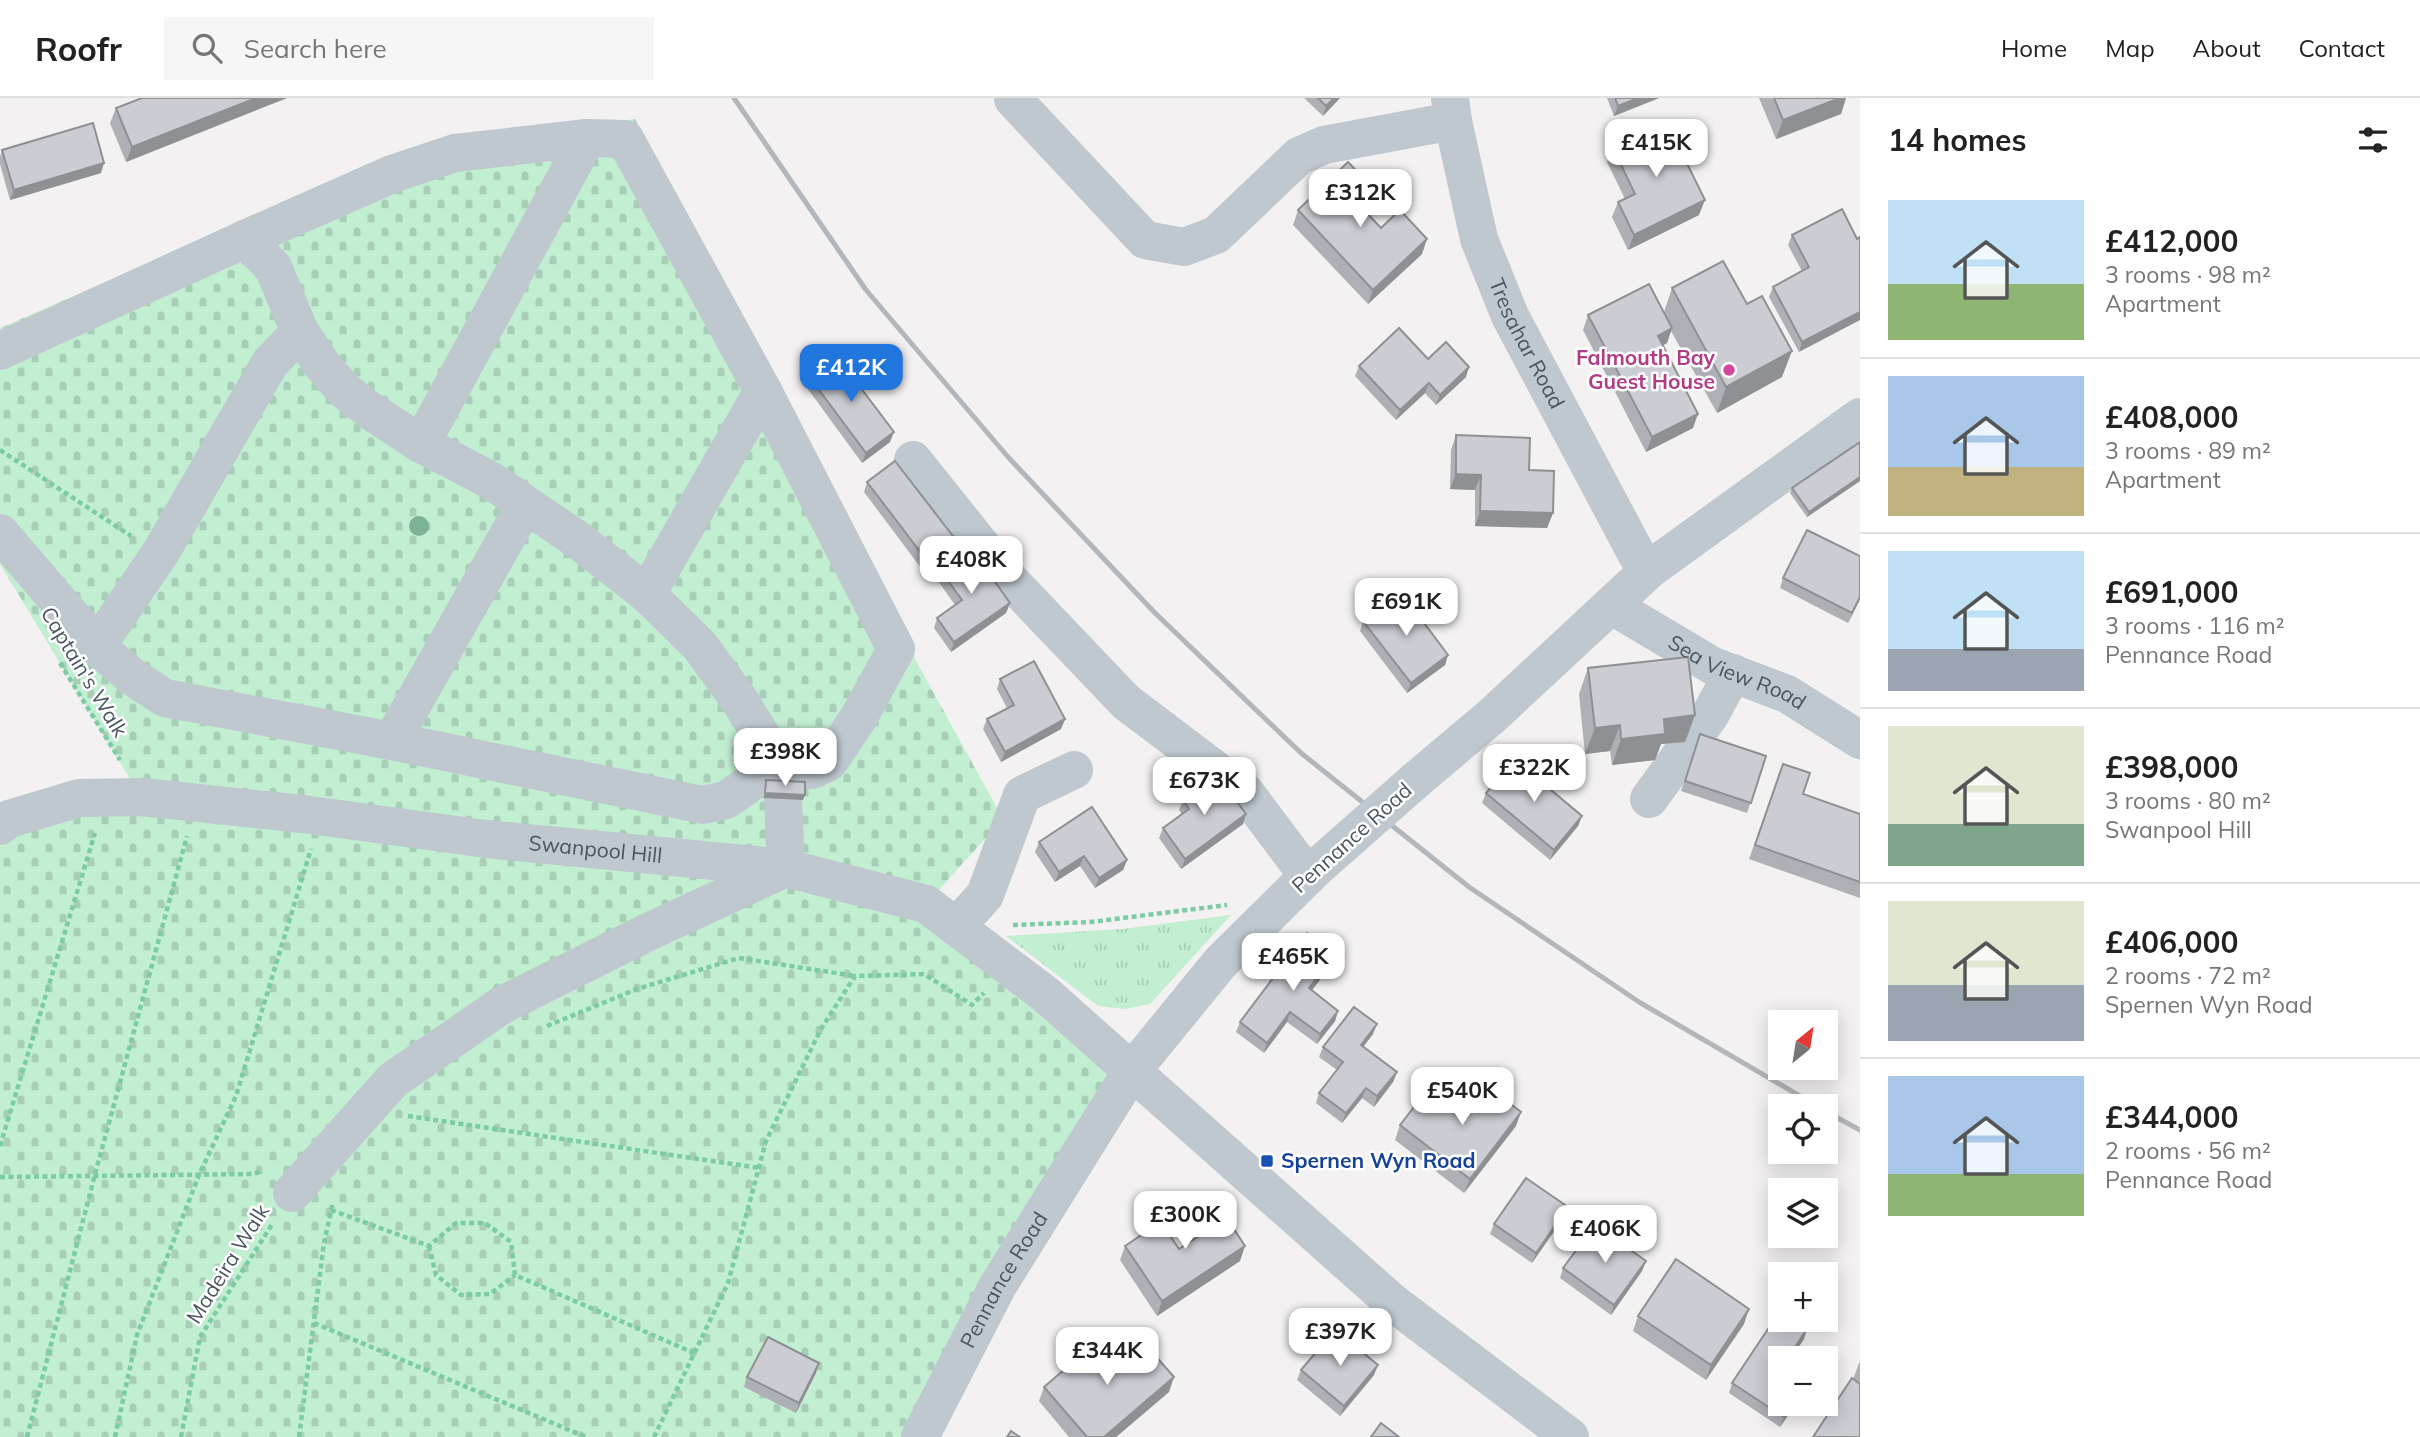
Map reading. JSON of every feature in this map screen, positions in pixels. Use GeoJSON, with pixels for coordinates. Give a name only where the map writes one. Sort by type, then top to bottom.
{"type":"FeatureCollection","features":[{"type":"Feature","properties":{"kind":"street"},"geometry":{"type":"LineString","coordinates":[[1013,99],[1145,240],[1184,247],[1216,235],[1299,156],[1324,145],[1452,109]]}},
{"type":"Feature","properties":{"kind":"street","name":"Tresahar Road"},"geometry":{"type":"LineString","coordinates":[[1452,109],[1479,239],[1510,316],[1631,543],[1650,569]]}},
{"type":"Feature","properties":{"kind":"street"},"geometry":{"type":"LineString","coordinates":[[421,444],[587,138]]}},
{"type":"Feature","properties":{"kind":"street"},"geometry":{"type":"LineString","coordinates":[[0,351],[392,174],[455,153],[587,138],[625,139],[763,391],[896,649],[859,717],[829,762],[783,785]]}},
{"type":"Feature","properties":{"kind":"street"},"geometry":{"type":"LineString","coordinates":[[245,239],[273,267],[300,331],[323,366],[344,390],[421,444],[489,480],[578,540],[647,594],[700,646],[740,701],[783,785],[786,868],[648,932],[502,1005],[393,1080],[279,1181]]}},
{"type":"Feature","properties":{"kind":"street"},"geometry":{"type":"LineString","coordinates":[[97,646],[161,552],[270,363],[300,331]]}},
{"type":"Feature","properties":{"kind":"street"},"geometry":{"type":"LineString","coordinates":[[647,594],[763,391]]}},
{"type":"Feature","properties":{"kind":"street","name":"Pennance Road"},"geometry":{"type":"LineString","coordinates":[[920,1437],[997,1287],[1131,1072],[1220,963],[1304,881],[1493,715],[1650,569],[1860,417]]}},
{"type":"Feature","properties":{"kind":"street"},"geometry":{"type":"LineString","coordinates":[[913,460],[1004,573],[1126,702],[1245,792],[1304,881]]}},
{"type":"Feature","properties":{"kind":"street"},"geometry":{"type":"LineString","coordinates":[[392,741],[524,505]]}},
{"type":"Feature","properties":{"kind":"street"},"geometry":{"type":"LineString","coordinates":[[0,533],[97,646],[131,676],[165,698],[392,741],[703,805],[726,800],[769,770],[783,785]]}},
{"type":"Feature","properties":{"kind":"street","name":"Sea View Road"},"geometry":{"type":"LineString","coordinates":[[1612,606],[1713,666],[1787,694],[1860,740]]}},
{"type":"Feature","properties":{"kind":"street"},"geometry":{"type":"LineString","coordinates":[[1649,799],[1710,715],[1733,673]]}},
{"type":"Feature","properties":{"kind":"street"},"geometry":{"type":"LineString","coordinates":[[956,927],[985,895],[1022,795],[1074,770]]}},
{"type":"Feature","properties":{"kind":"street","name":"Swanpool Hill"},"geometry":{"type":"LineString","coordinates":[[0,826],[9,819],[79,798],[142,797],[303,814],[486,839],[786,868],[926,904],[1045,994],[1131,1072]]}},
{"type":"Feature","properties":{"kind":"street"},"geometry":{"type":"LineString","coordinates":[[1131,1072],[1392,1303],[1570,1437]]}},
{"type":"Feature","properties":{"kind":"path"},"geometry":{"type":"LineString","coordinates":[[0,450],[136,539],[161,552]]}},
{"type":"Feature","properties":{"kind":"path","name":"Captain's Walk"},"geometry":{"type":"LineString","coordinates":[[57,658],[142,797]]}},
{"type":"Feature","properties":{"kind":"path"},"geometry":{"type":"LineString","coordinates":[[0,1146],[98,823]]}},
{"type":"Feature","properties":{"kind":"path"},"geometry":{"type":"LineString","coordinates":[[27,1437],[94,1178],[190,827]]}},
{"type":"Feature","properties":{"kind":"path"},"geometry":{"type":"LineString","coordinates":[[115,1437],[137,1335],[199,1175],[236,1096],[314,842]]}},
{"type":"Feature","properties":{"kind":"path"},"geometry":{"type":"LineString","coordinates":[[1010,925],[1091,922],[1304,881]]}},
{"type":"Feature","properties":{"kind":"path"},"geometry":{"type":"LineString","coordinates":[[540,1030],[637,989],[739,958],[855,976],[924,974],[972,1005],[989,988]]}},
{"type":"Feature","properties":{"kind":"path"},"geometry":{"type":"LineString","coordinates":[[654,1437],[728,1283],[766,1141],[821,1029],[855,976]]}},
{"type":"Feature","properties":{"kind":"path"},"geometry":{"type":"LineString","coordinates":[[407,1115],[759,1168]]}},
{"type":"Feature","properties":{"kind":"path"},"geometry":{"type":"LineString","coordinates":[[0,1177],[94,1178],[254,1174],[279,1181]]}},
{"type":"Feature","properties":{"kind":"path","name":"Madeira Walk"},"geometry":{"type":"LineString","coordinates":[[181,1437],[200,1337],[279,1181]]}},
{"type":"Feature","properties":{"kind":"path"},"geometry":{"type":"LineString","coordinates":[[299,1437],[324,1243],[335,1193]]}},
{"type":"Feature","properties":{"kind":"path"},"geometry":{"type":"LineString","coordinates":[[331,1210],[429,1246]]}},
{"type":"Feature","properties":{"kind":"path"},"geometry":{"type":"LineString","coordinates":[[429,1246],[456,1223],[485,1223],[511,1242],[515,1275]]}},
{"type":"Feature","properties":{"kind":"path"},"geometry":{"type":"LineString","coordinates":[[429,1246],[436,1275],[461,1295],[490,1294],[515,1275]]}},
{"type":"Feature","properties":{"kind":"path"},"geometry":{"type":"LineString","coordinates":[[515,1275],[694,1353]]}},
{"type":"Feature","properties":{"kind":"path"},"geometry":{"type":"LineString","coordinates":[[314,1323],[586,1437]]}},
{"type":"Feature","properties":{"kind":"green space"},"geometry":{"type":"Polygon","coordinates":[[[635,119],[893,619],[1003,819],[926,904],[1131,1072],[940,1437],[0,1437],[0,834],[141,797],[0,564],[0,328],[417,147],[635,119]]]}},
{"type":"Feature","properties":{"kind":"green space"},"geometry":{"type":"Polygon","coordinates":[[[1231,915],[1150,1004],[1125,1009],[1098,1006],[1006,936],[1122,929],[1231,915]]]}},
{"type":"Feature","properties":{"kind":"building"},"geometry":{"type":"Polygon","coordinates":[[[142,98],[256,98],[132,147],[116,108],[142,98]]]}},
{"type":"Feature","properties":{"kind":"building"},"geometry":{"type":"Polygon","coordinates":[[[1318,98],[1334,98],[1326,106],[1318,98]]]}},
{"type":"Feature","properties":{"kind":"building"},"geometry":{"type":"Polygon","coordinates":[[[1615,98],[1638,98],[1618,106],[1615,98]]]}},
{"type":"Feature","properties":{"kind":"building"},"geometry":{"type":"Polygon","coordinates":[[[1774,98],[1840,98],[1783,120],[1774,98]]]}},
{"type":"Feature","properties":{"kind":"building"},"geometry":{"type":"Polygon","coordinates":[[[1666,121],[1705,200],[1634,235],[1618,202],[1635,194],[1613,148],[1666,121]]]}},
{"type":"Feature","properties":{"kind":"building"},"geometry":{"type":"Polygon","coordinates":[[[93,123],[104,163],[14,190],[2,150],[93,123]]]}},
{"type":"Feature","properties":{"kind":"building"},"geometry":{"type":"Polygon","coordinates":[[[1348,162],[1367,182],[1352,197],[1381,228],[1400,210],[1427,239],[1373,290],[1298,210],[1348,162]]]}},
{"type":"Feature","properties":{"kind":"building"},"geometry":{"type":"Polygon","coordinates":[[[1842,209],[1857,239],[1860,237],[1860,312],[1802,342],[1773,287],[1809,267],[1792,235],[1842,209]]]}},
{"type":"Feature","properties":{"kind":"building"},"geometry":{"type":"Polygon","coordinates":[[[1723,261],[1747,304],[1762,296],[1792,351],[1726,387],[1672,288],[1723,261]]]}},
{"type":"Feature","properties":{"kind":"building"},"geometry":{"type":"Polygon","coordinates":[[[1649,284],[1672,328],[1658,336],[1698,414],[1652,437],[1588,315],[1649,284]]]}},
{"type":"Feature","properties":{"kind":"building"},"geometry":{"type":"Polygon","coordinates":[[[1399,328],[1428,359],[1446,342],[1469,367],[1440,395],[1429,383],[1400,410],[1359,366],[1399,328]]]}},
{"type":"Feature","properties":{"kind":"building"},"geometry":{"type":"Polygon","coordinates":[[[836,355],[894,432],[866,453],[808,375],[836,355]]]}},
{"type":"Feature","properties":{"kind":"building"},"geometry":{"type":"Polygon","coordinates":[[[1456,435],[1530,438],[1529,470],[1554,471],[1553,513],[1480,511],[1481,475],[1456,474],[1456,435]]]}},
{"type":"Feature","properties":{"kind":"building"},"geometry":{"type":"Polygon","coordinates":[[[1860,442],[1860,477],[1809,512],[1792,488],[1860,442]]]}},
{"type":"Feature","properties":{"kind":"building"},"geometry":{"type":"Polygon","coordinates":[[[895,461],[956,540],[928,562],[867,482],[895,461]]]}},
{"type":"Feature","properties":{"kind":"building"},"geometry":{"type":"Polygon","coordinates":[[[1807,530],[1860,556],[1860,597],[1852,613],[1783,578],[1807,530]]]}},
{"type":"Feature","properties":{"kind":"building"},"geometry":{"type":"Polygon","coordinates":[[[972,549],[1010,603],[954,642],[937,618],[962,600],[941,571],[972,549]]]}},
{"type":"Feature","properties":{"kind":"building"},"geometry":{"type":"Polygon","coordinates":[[[1401,592],[1448,655],[1411,683],[1363,621],[1401,592]]]}},
{"type":"Feature","properties":{"kind":"building"},"geometry":{"type":"Polygon","coordinates":[[[1688,657],[1695,715],[1664,719],[1665,734],[1621,739],[1620,725],[1595,728],[1588,668],[1688,657]]]}},
{"type":"Feature","properties":{"kind":"building"},"geometry":{"type":"Polygon","coordinates":[[[1034,661],[1065,719],[1005,752],[987,719],[1014,705],[1000,679],[1034,661]]]}},
{"type":"Feature","properties":{"kind":"building"},"geometry":{"type":"Polygon","coordinates":[[[1700,734],[1766,756],[1751,803],[1685,781],[1700,734]]]}},
{"type":"Feature","properties":{"kind":"building"},"geometry":{"type":"Polygon","coordinates":[[[1514,759],[1582,816],[1554,850],[1486,793],[1514,759]]]}},
{"type":"Feature","properties":{"kind":"building"},"geometry":{"type":"Polygon","coordinates":[[[1783,764],[1810,773],[1803,794],[1860,814],[1860,882],[1755,845],[1783,764]]]}},
{"type":"Feature","properties":{"kind":"building"},"geometry":{"type":"Polygon","coordinates":[[[1217,775],[1246,814],[1185,859],[1163,828],[1189,809],[1183,800],[1217,775]]]}},
{"type":"Feature","properties":{"kind":"building"},"geometry":{"type":"Polygon","coordinates":[[[766,780],[805,782],[805,795],[765,793],[766,780]]]}},
{"type":"Feature","properties":{"kind":"building"},"geometry":{"type":"Polygon","coordinates":[[[1092,807],[1127,860],[1099,878],[1084,856],[1059,872],[1039,842],[1092,807]]]}},
{"type":"Feature","properties":{"kind":"building"},"geometry":{"type":"Polygon","coordinates":[[[1307,933],[1335,954],[1309,988],[1338,1011],[1320,1034],[1290,1012],[1267,1043],[1240,1022],[1307,933]]]}},
{"type":"Feature","properties":{"kind":"building"},"geometry":{"type":"Polygon","coordinates":[[[1354,1007],[1377,1024],[1361,1045],[1397,1072],[1377,1096],[1366,1088],[1346,1113],[1319,1093],[1343,1062],[1323,1047],[1354,1007]]]}},
{"type":"Feature","properties":{"kind":"building"},"geometry":{"type":"Polygon","coordinates":[[[1481,1081],[1521,1112],[1470,1179],[1400,1125],[1428,1089],[1457,1112],[1481,1081]]]}},
{"type":"Feature","properties":{"kind":"building"},"geometry":{"type":"Polygon","coordinates":[[[1526,1178],[1568,1207],[1536,1253],[1494,1224],[1526,1178]]]}},
{"type":"Feature","properties":{"kind":"building"},"geometry":{"type":"Polygon","coordinates":[[[1211,1194],[1245,1246],[1162,1301],[1125,1246],[1161,1222],[1179,1249],[1207,1231],[1191,1207],[1211,1194]]]}},
{"type":"Feature","properties":{"kind":"building"},"geometry":{"type":"Polygon","coordinates":[[[1595,1225],[1646,1261],[1614,1305],[1563,1268],[1595,1225]]]}},
{"type":"Feature","properties":{"kind":"building"},"geometry":{"type":"Polygon","coordinates":[[[1676,1259],[1749,1309],[1711,1365],[1638,1316],[1676,1259]]]}},
{"type":"Feature","properties":{"kind":"building"},"geometry":{"type":"Polygon","coordinates":[[[1768,1329],[1768,1332],[1805,1332],[1796,1346],[1768,1346],[1768,1407],[1732,1383],[1768,1329]]]}},
{"type":"Feature","properties":{"kind":"building"},"geometry":{"type":"Polygon","coordinates":[[[1335,1330],[1378,1365],[1344,1406],[1301,1370],[1335,1330]]]}},
{"type":"Feature","properties":{"kind":"building"},"geometry":{"type":"Polygon","coordinates":[[[768,1337],[819,1363],[799,1403],[747,1377],[768,1337]]]}},
{"type":"Feature","properties":{"kind":"building"},"geometry":{"type":"Polygon","coordinates":[[[1102,1337],[1124,1362],[1145,1344],[1174,1377],[1104,1437],[1087,1437],[1044,1387],[1102,1337]]]}},
{"type":"Feature","properties":{"kind":"building"},"geometry":{"type":"Polygon","coordinates":[[[1852,1378],[1860,1384],[1860,1437],[1813,1437],[1827,1416],[1838,1416],[1838,1399],[1852,1378]]]}},
{"type":"Feature","properties":{"kind":"building"},"geometry":{"type":"Polygon","coordinates":[[[1381,1423],[1399,1437],[1371,1437],[1381,1423]]]}},
{"type":"Feature","properties":{"kind":"building"},"geometry":{"type":"Polygon","coordinates":[[[1011,1431],[1020,1437],[1007,1437],[1011,1431]]]}},
{"type":"Feature","properties":{"kind":"railway"},"geometry":{"type":"LineString","coordinates":[[734,98],[866,290],[1008,457],[1154,612],[1301,753],[1469,887],[1639,1002],[1796,1094]]}},
{"type":"Feature","properties":{"kind":"railway"},"geometry":{"type":"LineString","coordinates":[[1838,1118],[1860,1130]]}},
{"type":"Feature","properties":{"kind":"place","name":"Falmouth Bay Guest House"},"geometry":{"type":"Point","coordinates":[1729,370]}},
{"type":"Feature","properties":{"kind":"place","name":"Spernen Wyn Road"},"geometry":{"type":"Point","coordinates":[1267,1161]}}]}
